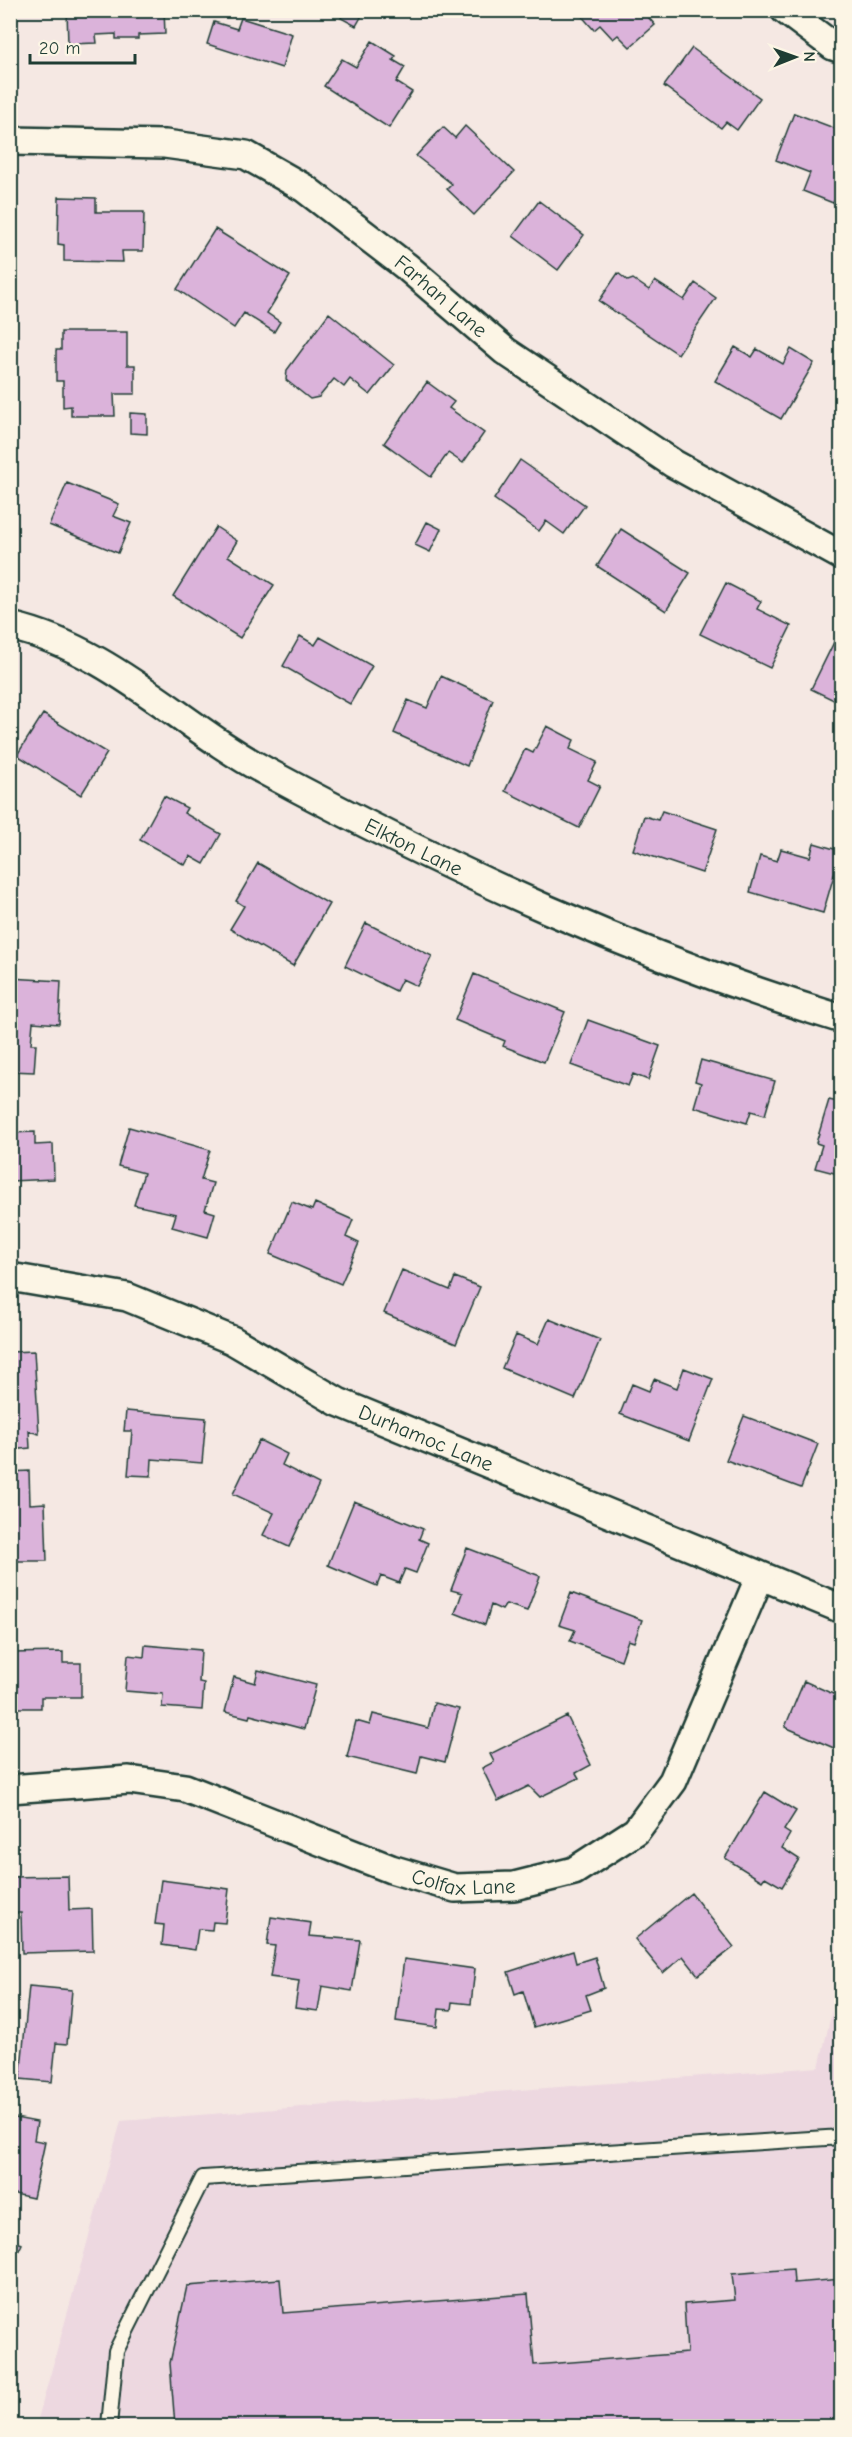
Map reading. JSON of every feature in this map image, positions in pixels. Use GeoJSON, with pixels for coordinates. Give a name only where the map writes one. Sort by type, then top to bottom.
{"type":"FeatureCollection","features":[{"type":"Feature","properties":{"kind":"street"},"geometry":{"type":"LineString","coordinates":[[785,10],[833,46],[842,49]]}},
{"type":"Feature","properties":{"kind":"street","name":"Farhan Lane"},"geometry":{"type":"LineString","coordinates":[[10,141],[165,144],[246,155],[304,188],[407,267],[505,351],[674,465],[842,556]]}},
{"type":"Feature","properties":{"kind":"street","name":"Elkton Lane"},"geometry":{"type":"LineString","coordinates":[[10,626],[31,630],[86,652],[264,771],[507,894],[671,961],[842,1019]]}},
{"type":"Feature","properties":{"kind":"street","name":"Durhamoc Lane"},"geometry":{"type":"LineString","coordinates":[[10,1277],[127,1298],[232,1340],[338,1401],[842,1609]]}},
{"type":"Feature","properties":{"kind":"street","name":"Colfax Lane"},"geometry":{"type":"LineString","coordinates":[[10,1789],[129,1780],[186,1788],[391,1869],[455,1888],[514,1886],[574,1870],[636,1831],[673,1781],[760,1576]]}},
{"type":"Feature","properties":{"kind":"lane"},"geometry":{"type":"LineString","coordinates":[[110,2427],[116,2351],[203,2178],[842,2137]]}},
{"type":"Feature","properties":{"kind":"shaded area"},"geometry":{"type":"Polygon","coordinates":[[[841,1972],[841,2426],[36,2426],[121,2121],[819,2067],[841,1972]]]}},
{"type":"Feature","properties":{"kind":"building"},"geometry":{"type":"Polygon","coordinates":[[[67,10],[124,10],[124,17],[138,17],[137,10],[164,10],[165,34],[138,35],[138,39],[116,39],[116,34],[96,35],[97,43],[68,44],[67,10]]]}},
{"type":"Feature","properties":{"kind":"building"},"geometry":{"type":"Polygon","coordinates":[[[345,10],[365,10],[356,26],[341,18],[345,10]]]}},
{"type":"Feature","properties":{"kind":"building"},"geometry":{"type":"Polygon","coordinates":[[[581,10],[642,10],[655,25],[630,47],[618,35],[613,39],[600,25],[594,30],[579,13],[581,10]]]}},
{"type":"Feature","properties":{"kind":"building"},"geometry":{"type":"Polygon","coordinates":[[[241,18],[292,34],[282,68],[207,44],[214,22],[237,29],[241,18]]]}},
{"type":"Feature","properties":{"kind":"building"},"geometry":{"type":"Polygon","coordinates":[[[372,41],[396,56],[393,60],[405,67],[396,82],[412,92],[389,128],[324,86],[342,59],[356,67],[372,41]]]}},
{"type":"Feature","properties":{"kind":"building"},"geometry":{"type":"Polygon","coordinates":[[[692,48],[760,98],[737,130],[726,122],[721,128],[664,86],[692,48]]]}},
{"type":"Feature","properties":{"kind":"building"},"geometry":{"type":"Polygon","coordinates":[[[794,113],[842,131],[842,186],[833,203],[803,191],[810,173],[776,160],[794,113]]]}},
{"type":"Feature","properties":{"kind":"building"},"geometry":{"type":"Polygon","coordinates":[[[465,126],[514,172],[474,215],[447,189],[452,184],[416,156],[443,127],[455,138],[465,126]]]}},
{"type":"Feature","properties":{"kind":"building"},"geometry":{"type":"Polygon","coordinates":[[[59,197],[96,198],[96,212],[144,212],[143,251],[122,251],[123,262],[64,261],[64,245],[58,244],[59,197]]]}},
{"type":"Feature","properties":{"kind":"building"},"geometry":{"type":"Polygon","coordinates":[[[539,201],[584,235],[558,270],[513,236],[539,201]]]}},
{"type":"Feature","properties":{"kind":"building"},"geometry":{"type":"Polygon","coordinates":[[[215,229],[290,276],[267,313],[280,322],[274,332],[244,313],[234,328],[177,289],[215,229]]]}},
{"type":"Feature","properties":{"kind":"building"},"geometry":{"type":"Polygon","coordinates":[[[618,273],[628,281],[633,279],[649,290],[655,281],[684,300],[695,283],[716,298],[678,354],[599,301],[618,273]]]}},
{"type":"Feature","properties":{"kind":"building"},"geometry":{"type":"Polygon","coordinates":[[[329,313],[394,365],[370,395],[350,379],[344,387],[334,379],[319,397],[310,399],[286,380],[287,370],[329,313]]]}},
{"type":"Feature","properties":{"kind":"building"},"geometry":{"type":"Polygon","coordinates":[[[61,332],[127,332],[127,365],[135,365],[135,394],[114,394],[115,416],[71,416],[71,406],[63,407],[63,381],[56,381],[56,350],[61,350],[61,332]]]}},
{"type":"Feature","properties":{"kind":"building"},"geometry":{"type":"Polygon","coordinates":[[[735,347],[752,357],[757,349],[783,364],[791,349],[814,363],[781,419],[715,381],[735,347]]]}},
{"type":"Feature","properties":{"kind":"building"},"geometry":{"type":"Polygon","coordinates":[[[427,382],[454,402],[449,408],[484,433],[463,463],[448,453],[431,477],[384,443],[427,382]]]}},
{"type":"Feature","properties":{"kind":"building"},"geometry":{"type":"Polygon","coordinates":[[[130,413],[147,414],[147,434],[130,433],[130,413]]]}},
{"type":"Feature","properties":{"kind":"building"},"geometry":{"type":"Polygon","coordinates":[[[520,460],[585,505],[564,534],[546,521],[539,531],[494,499],[520,460]]]}},
{"type":"Feature","properties":{"kind":"building"},"geometry":{"type":"Polygon","coordinates":[[[67,483],[119,504],[113,516],[131,523],[118,553],[49,525],[67,483]]]}},
{"type":"Feature","properties":{"kind":"building"},"geometry":{"type":"Polygon","coordinates":[[[427,522],[441,529],[430,552],[415,545],[427,522]]]}},
{"type":"Feature","properties":{"kind":"building"},"geometry":{"type":"Polygon","coordinates":[[[216,527],[237,541],[228,556],[274,585],[240,638],[173,596],[216,527]]]}},
{"type":"Feature","properties":{"kind":"building"},"geometry":{"type":"Polygon","coordinates":[[[621,529],[690,573],[666,611],[597,566],[621,529]]]}},
{"type":"Feature","properties":{"kind":"building"},"geometry":{"type":"Polygon","coordinates":[[[726,583],[761,601],[757,609],[791,626],[770,668],[700,634],[726,583]]]}},
{"type":"Feature","properties":{"kind":"building"},"geometry":{"type":"Polygon","coordinates":[[[300,636],[315,645],[320,637],[372,666],[350,704],[283,666],[300,636]]]}},
{"type":"Feature","properties":{"kind":"building"},"geometry":{"type":"Polygon","coordinates":[[[837,636],[842,638],[842,704],[811,689],[837,636]]]}},
{"type":"Feature","properties":{"kind":"building"},"geometry":{"type":"Polygon","coordinates":[[[441,676],[493,700],[467,766],[394,733],[408,700],[427,708],[441,676]]]}},
{"type":"Feature","properties":{"kind":"building"},"geometry":{"type":"Polygon","coordinates":[[[43,714],[107,753],[81,795],[17,755],[43,714]]]}},
{"type":"Feature","properties":{"kind":"building"},"geometry":{"type":"Polygon","coordinates":[[[547,726],[574,740],[570,749],[597,762],[588,780],[600,786],[579,828],[505,791],[525,749],[533,753],[547,726]]]}},
{"type":"Feature","properties":{"kind":"building"},"geometry":{"type":"Polygon","coordinates":[[[164,796],[187,808],[184,813],[221,834],[204,864],[190,856],[185,865],[140,840],[164,796]]]}},
{"type":"Feature","properties":{"kind":"building"},"geometry":{"type":"Polygon","coordinates":[[[662,811],[717,829],[702,873],[633,850],[644,816],[658,820],[662,811]]]}},
{"type":"Feature","properties":{"kind":"building"},"geometry":{"type":"Polygon","coordinates":[[[814,843],[841,851],[823,913],[750,892],[760,856],[777,861],[781,849],[810,857],[814,843]]]}},
{"type":"Feature","properties":{"kind":"building"},"geometry":{"type":"Polygon","coordinates":[[[258,863],[329,904],[293,966],[230,929],[244,906],[236,901],[258,863]]]}},
{"type":"Feature","properties":{"kind":"building"},"geometry":{"type":"Polygon","coordinates":[[[366,923],[432,956],[417,986],[402,979],[396,991],[345,966],[366,923]]]}},
{"type":"Feature","properties":{"kind":"building"},"geometry":{"type":"Polygon","coordinates":[[[474,974],[565,1012],[544,1062],[503,1046],[505,1041],[455,1020],[474,974]]]}},
{"type":"Feature","properties":{"kind":"building"},"geometry":{"type":"Polygon","coordinates":[[[10,978],[61,981],[59,1024],[33,1022],[31,1044],[36,1044],[34,1072],[10,1071],[10,978]]]}},
{"type":"Feature","properties":{"kind":"building"},"geometry":{"type":"Polygon","coordinates":[[[588,1020],[660,1046],[648,1080],[633,1074],[628,1086],[571,1065],[588,1020]]]}},
{"type":"Feature","properties":{"kind":"building"},"geometry":{"type":"Polygon","coordinates":[[[701,1060],[775,1081],[765,1115],[751,1111],[747,1123],[694,1107],[701,1083],[695,1081],[701,1060]]]}},
{"type":"Feature","properties":{"kind":"building"},"geometry":{"type":"Polygon","coordinates":[[[829,1100],[842,1103],[842,1175],[815,1168],[822,1145],[816,1143],[829,1100]]]}},
{"type":"Feature","properties":{"kind":"building"},"geometry":{"type":"Polygon","coordinates":[[[129,1127],[210,1150],[201,1180],[213,1183],[205,1210],[215,1213],[208,1237],[172,1227],[176,1214],[134,1205],[144,1173],[118,1166],[129,1127]]]}},
{"type":"Feature","properties":{"kind":"building"},"geometry":{"type":"Polygon","coordinates":[[[35,1132],[35,1145],[53,1144],[54,1179],[10,1181],[10,1133],[35,1132]]]}},
{"type":"Feature","properties":{"kind":"building"},"geometry":{"type":"Polygon","coordinates":[[[292,1202],[312,1210],[315,1203],[353,1220],[346,1237],[359,1243],[341,1284],[270,1254],[292,1202]]]}},
{"type":"Feature","properties":{"kind":"building"},"geometry":{"type":"Polygon","coordinates":[[[402,1270],[450,1290],[455,1277],[480,1287],[456,1344],[384,1313],[402,1270]]]}},
{"type":"Feature","properties":{"kind":"building"},"geometry":{"type":"Polygon","coordinates":[[[549,1319],[600,1340],[575,1399],[502,1368],[516,1335],[538,1344],[549,1319]]]}},
{"type":"Feature","properties":{"kind":"building"},"geometry":{"type":"Polygon","coordinates":[[[34,1351],[39,1434],[29,1431],[30,1448],[10,1450],[10,1352],[34,1351]]]}},
{"type":"Feature","properties":{"kind":"building"},"geometry":{"type":"Polygon","coordinates":[[[684,1368],[713,1379],[689,1441],[620,1414],[632,1384],[649,1391],[654,1379],[677,1388],[684,1368]]]}},
{"type":"Feature","properties":{"kind":"building"},"geometry":{"type":"Polygon","coordinates":[[[126,1411],[206,1418],[202,1463],[152,1459],[151,1476],[128,1475],[132,1431],[124,1431],[126,1411]]]}},
{"type":"Feature","properties":{"kind":"building"},"geometry":{"type":"Polygon","coordinates":[[[744,1416],[818,1444],[801,1488],[726,1460],[744,1416]]]}},
{"type":"Feature","properties":{"kind":"building"},"geometry":{"type":"Polygon","coordinates":[[[259,1440],[287,1454],[282,1465],[319,1484],[289,1547],[263,1535],[274,1513],[233,1494],[259,1440]]]}},
{"type":"Feature","properties":{"kind":"building"},"geometry":{"type":"Polygon","coordinates":[[[29,1471],[30,1504],[45,1503],[47,1561],[10,1561],[10,1472],[29,1471]]]}},
{"type":"Feature","properties":{"kind":"building"},"geometry":{"type":"Polygon","coordinates":[[[354,1501],[423,1529],[419,1539],[428,1543],[416,1573],[405,1569],[399,1583],[381,1576],[377,1586],[328,1565],[354,1501]]]}},
{"type":"Feature","properties":{"kind":"building"},"geometry":{"type":"Polygon","coordinates":[[[467,1548],[540,1576],[527,1611],[506,1604],[502,1610],[491,1605],[485,1625],[455,1613],[462,1593],[451,1590],[467,1548]]]}},
{"type":"Feature","properties":{"kind":"building"},"geometry":{"type":"Polygon","coordinates":[[[571,1593],[642,1620],[634,1642],[628,1640],[621,1660],[570,1641],[575,1630],[559,1625],[571,1593]]]}},
{"type":"Feature","properties":{"kind":"building"},"geometry":{"type":"Polygon","coordinates":[[[145,1645],[201,1650],[199,1682],[204,1683],[202,1710],[162,1707],[163,1694],[125,1691],[128,1655],[144,1657],[145,1645]]]}},
{"type":"Feature","properties":{"kind":"building"},"geometry":{"type":"Polygon","coordinates":[[[63,1652],[63,1663],[81,1663],[81,1697],[41,1697],[41,1708],[10,1708],[10,1653],[63,1652]]]}},
{"type":"Feature","properties":{"kind":"building"},"geometry":{"type":"Polygon","coordinates":[[[258,1670],[316,1685],[304,1729],[250,1715],[249,1718],[225,1712],[234,1677],[255,1683],[258,1670]]]}},
{"type":"Feature","properties":{"kind":"building"},"geometry":{"type":"Polygon","coordinates":[[[804,1681],[842,1698],[841,1751],[785,1727],[804,1681]]]}},
{"type":"Feature","properties":{"kind":"building"},"geometry":{"type":"Polygon","coordinates":[[[434,1703],[459,1709],[445,1762],[421,1756],[417,1774],[347,1757],[356,1721],[370,1725],[373,1714],[428,1728],[434,1703]]]}},
{"type":"Feature","properties":{"kind":"building"},"geometry":{"type":"Polygon","coordinates":[[[567,1716],[591,1765],[576,1773],[579,1778],[540,1797],[529,1786],[498,1801],[482,1768],[494,1762],[490,1754],[567,1716]]]}},
{"type":"Feature","properties":{"kind":"building"},"geometry":{"type":"Polygon","coordinates":[[[765,1792],[796,1811],[784,1830],[790,1834],[782,1848],[799,1859],[782,1887],[765,1877],[762,1881],[725,1858],[765,1792]]]}},
{"type":"Feature","properties":{"kind":"building"},"geometry":{"type":"Polygon","coordinates":[[[68,1876],[69,1910],[92,1909],[93,1951],[22,1953],[21,1913],[11,1913],[10,1877],[68,1876]]]}},
{"type":"Feature","properties":{"kind":"building"},"geometry":{"type":"Polygon","coordinates":[[[161,1880],[229,1889],[225,1923],[213,1922],[212,1930],[198,1929],[195,1950],[162,1945],[164,1925],[155,1924],[161,1880]]]}},
{"type":"Feature","properties":{"kind":"building"},"geometry":{"type":"Polygon","coordinates":[[[691,1893],[734,1947],[698,1975],[683,1956],[663,1973],[635,1939],[691,1893]]]}},
{"type":"Feature","properties":{"kind":"building"},"geometry":{"type":"Polygon","coordinates":[[[271,1917],[311,1923],[309,1936],[360,1940],[352,1991],[322,1986],[318,2011],[295,2008],[299,1981],[270,1977],[275,1946],[267,1945],[271,1917]]]}},
{"type":"Feature","properties":{"kind":"building"},"geometry":{"type":"Polygon","coordinates":[[[573,1951],[576,1963],[595,1957],[604,1988],[586,1995],[591,2010],[534,2027],[523,1991],[515,1994],[508,1972],[573,1951]]]}},
{"type":"Feature","properties":{"kind":"building"},"geometry":{"type":"Polygon","coordinates":[[[404,1959],[475,1969],[471,2004],[452,2002],[451,2010],[439,2009],[437,2027],[396,2021],[404,1959]]]}},
{"type":"Feature","properties":{"kind":"building"},"geometry":{"type":"Polygon","coordinates":[[[29,1986],[72,1990],[67,2044],[56,2043],[52,2082],[20,2079],[29,1986]]]}},
{"type":"Feature","properties":{"kind":"building"},"geometry":{"type":"Polygon","coordinates":[[[10,2117],[37,2122],[34,2140],[45,2142],[33,2198],[10,2193],[10,2117]]]}},
{"type":"Feature","properties":{"kind":"building"},"geometry":{"type":"Polygon","coordinates":[[[10,2239],[22,2244],[10,2269],[10,2239]]]}},
{"type":"Feature","properties":{"kind":"building"},"geometry":{"type":"Polygon","coordinates":[[[793,2269],[794,2283],[842,2279],[842,2426],[175,2426],[170,2363],[187,2286],[280,2279],[283,2313],[528,2294],[534,2365],[687,2353],[684,2304],[735,2300],[732,2274],[793,2269]]]}}]}
